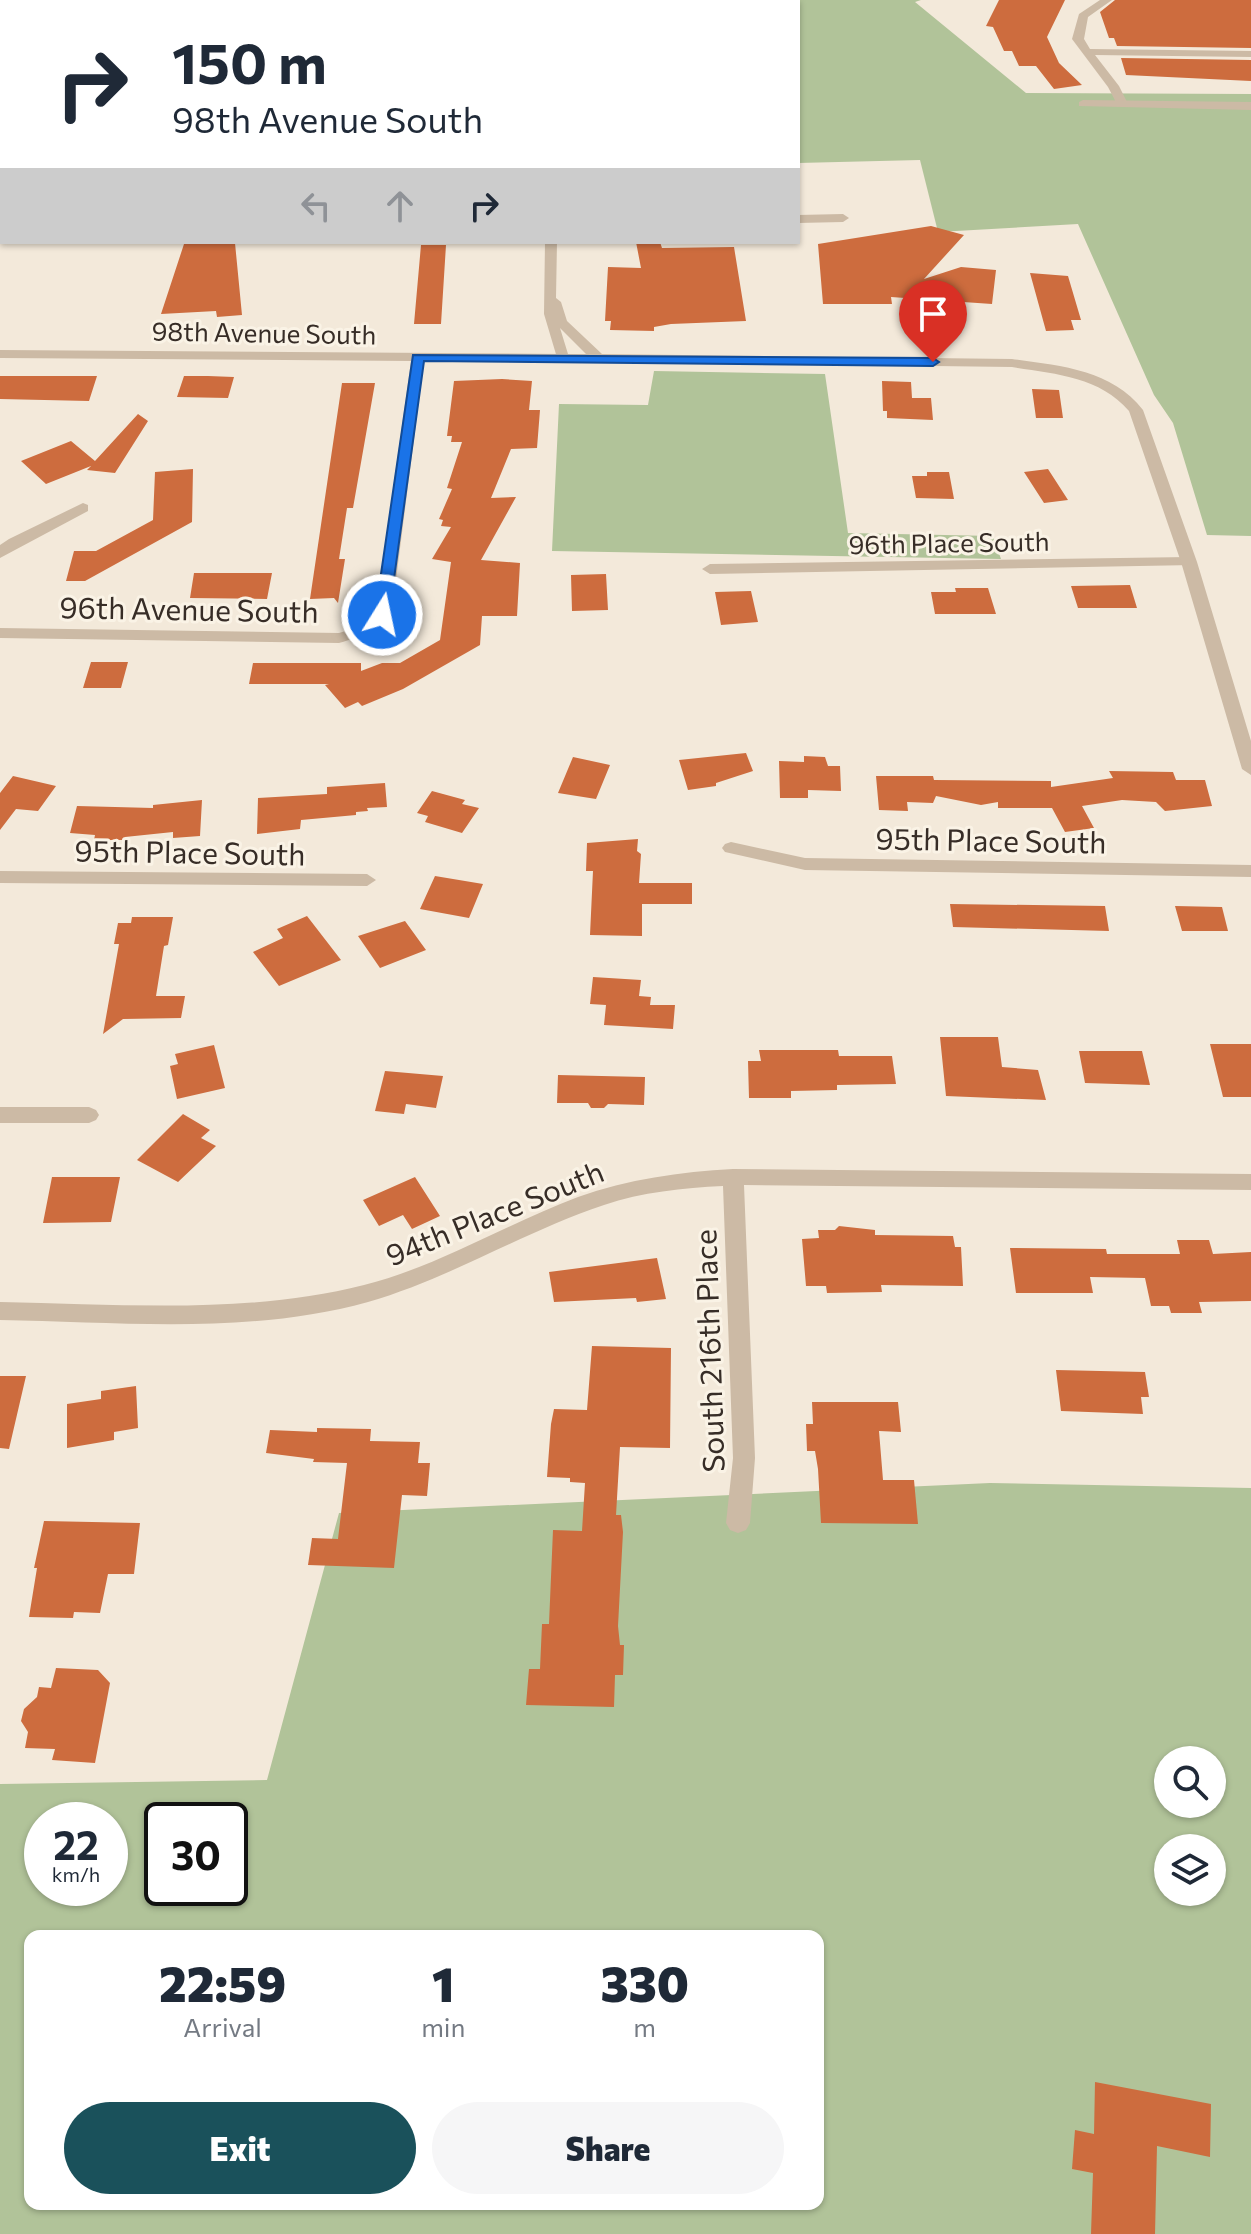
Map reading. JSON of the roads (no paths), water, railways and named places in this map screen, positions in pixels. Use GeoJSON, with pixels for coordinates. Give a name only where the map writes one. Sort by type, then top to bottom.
{"type":"FeatureCollection","features":[{"type":"Feature","properties":{"kind":"street"},"geometry":{"type":"LineString","coordinates":[[1107,0],[1089,10],[1080,22],[1078,39],[1085,52],[1116,87],[1122,104]]}},
{"type":"Feature","properties":{"kind":"street"},"geometry":{"type":"LineString","coordinates":[[1085,52],[1251,54]]}},
{"type":"Feature","properties":{"kind":"street"},"geometry":{"type":"LineString","coordinates":[[1083,104],[1251,106]]}},
{"type":"Feature","properties":{"kind":"street"},"geometry":{"type":"LineString","coordinates":[[800,219],[843,218]]}},
{"type":"Feature","properties":{"kind":"street"},"geometry":{"type":"LineString","coordinates":[[551,244],[549,325],[563,358]]}},
{"type":"Feature","properties":{"kind":"street"},"geometry":{"type":"LineString","coordinates":[[550,282],[561,322],[598,358]]}},
{"type":"Feature","properties":{"kind":"street","name":"98th Avenue South"},"geometry":{"type":"LineString","coordinates":[[0,354],[1012,363],[1073,372],[1122,394],[1136,410],[1189,562]]}},
{"type":"Feature","properties":{"kind":"street","name":"96th Avenue South"},"geometry":{"type":"LineString","coordinates":[[0,633],[339,638],[361,632],[374,624],[385,603],[418,358]]}},
{"type":"Feature","properties":{"kind":"street"},"geometry":{"type":"LineString","coordinates":[[0,553],[14,542],[83,508]]}},
{"type":"Feature","properties":{"kind":"street"},"geometry":{"type":"LineString","coordinates":[[1189,562],[1251,769]]}},
{"type":"Feature","properties":{"kind":"street","name":"96th Place South"},"geometry":{"type":"LineString","coordinates":[[710,569],[1189,562]]}},
{"type":"Feature","properties":{"kind":"street","name":"95th Place South"},"geometry":{"type":"LineString","coordinates":[[731,848],[805,864],[1251,871]]}},
{"type":"Feature","properties":{"kind":"street","name":"95th Place South"},"geometry":{"type":"LineString","coordinates":[[0,861],[6,877],[367,880]]}},
{"type":"Feature","properties":{"kind":"street"},"geometry":{"type":"LineString","coordinates":[[0,1115],[89,1115]]}},
{"type":"Feature","properties":{"kind":"street","name":"94th Place South"},"geometry":{"type":"LineString","coordinates":[[0,1311],[231,1312],[300,1307],[364,1294],[413,1278],[585,1203],[673,1181],[733,1177],[1251,1182]]}},
{"type":"Feature","properties":{"kind":"street","name":"South 216th Place"},"geometry":{"type":"LineString","coordinates":[[733,1177],[744,1458],[738,1523]]}}]}
